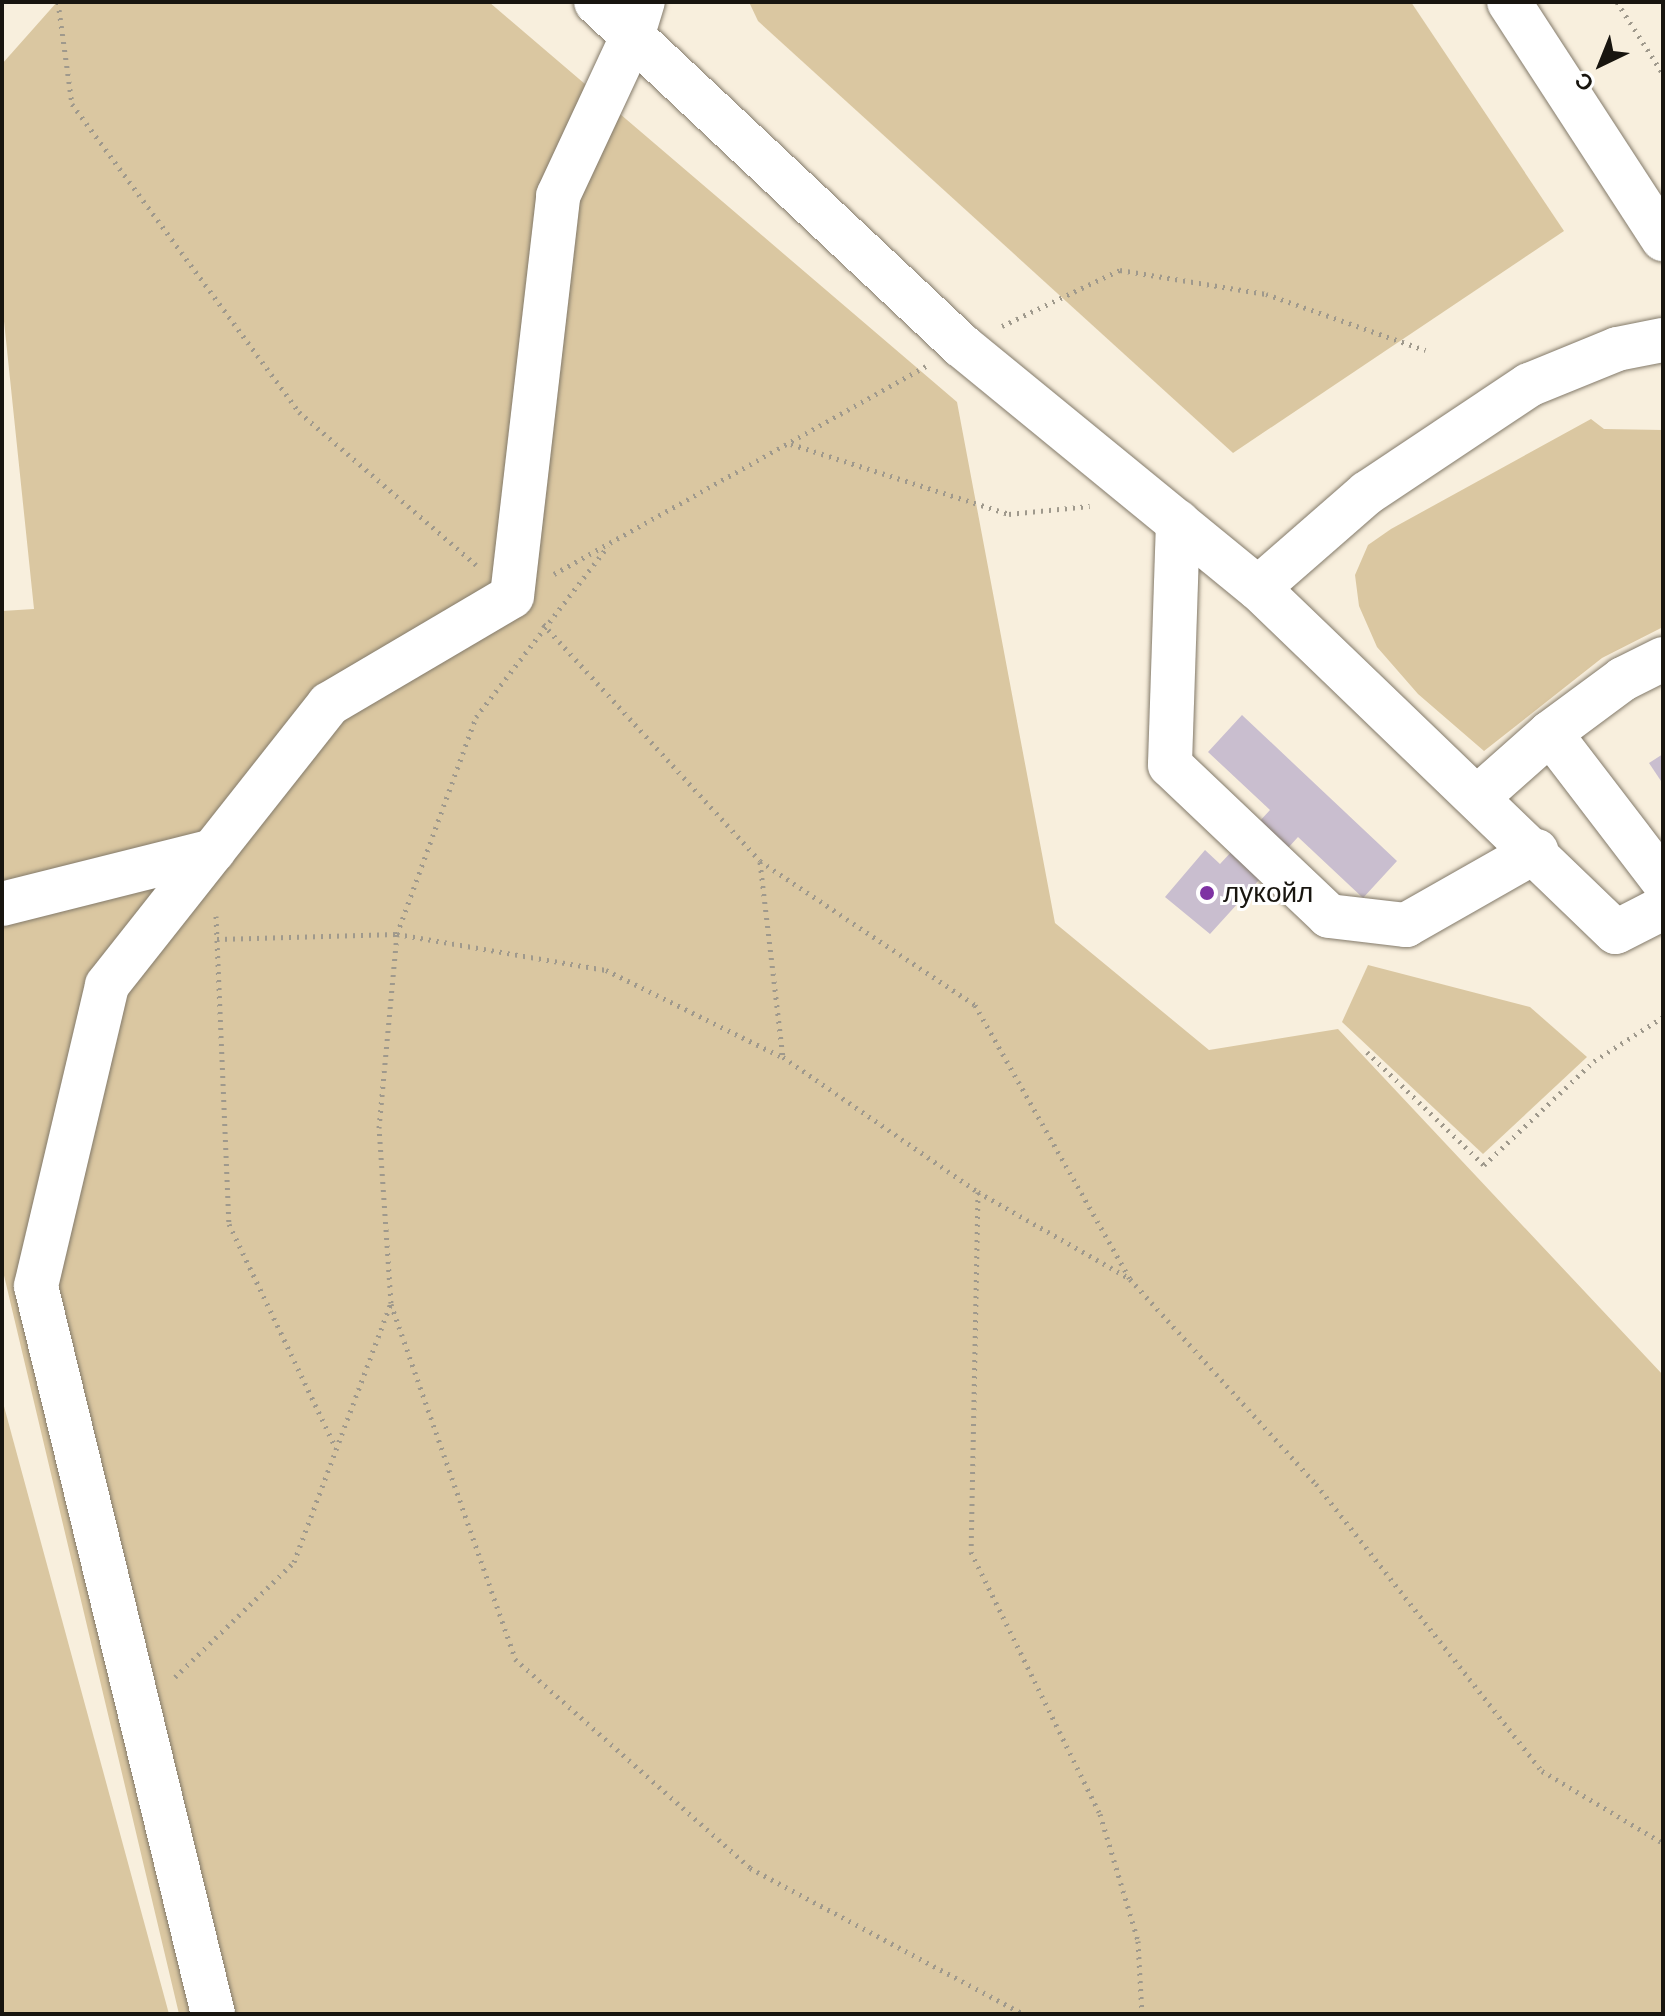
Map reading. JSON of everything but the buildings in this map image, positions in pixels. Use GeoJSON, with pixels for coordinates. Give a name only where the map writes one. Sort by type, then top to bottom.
{"type":"FeatureCollection","features":[{"type":"Feature","properties":{"kind":"street"},"geometry":{"type":"LineString","coordinates":[[596,2],[638,19],[962,346],[1258,588],[1479,796],[1616,932],[1663,908]]}},
{"type":"Feature","properties":{"kind":"street"},"geometry":{"type":"LineString","coordinates":[[1509,2],[1663,239]]}},
{"type":"Feature","properties":{"kind":"street"},"geometry":{"type":"LineString","coordinates":[[213,2014],[36,1286],[107,985],[329,704],[512,596],[558,196],[638,19]]}},
{"type":"Feature","properties":{"kind":"street"},"geometry":{"type":"LineString","coordinates":[[1258,588],[1367,493],[1529,385],[1617,349],[1663,340]]}},
{"type":"Feature","properties":{"kind":"street"},"geometry":{"type":"LineString","coordinates":[[1164,511],[1170,765],[1329,916],[1406,925],[1536,851]]}},
{"type":"Feature","properties":{"kind":"street"},"geometry":{"type":"LineString","coordinates":[[1479,796],[1550,733],[1623,679],[1663,659]]}},
{"type":"Feature","properties":{"kind":"street"},"geometry":{"type":"LineString","coordinates":[[1550,733],[1663,881]]}},
{"type":"Feature","properties":{"kind":"street"},"geometry":{"type":"LineString","coordinates":[[2,904],[213,851]]}},
{"type":"Feature","properties":{"kind":"path"},"geometry":{"type":"LineString","coordinates":[[58,2],[72,104],[299,412],[546,626],[760,861],[975,1005],[1130,1279],[1316,1484],[1542,1771],[1663,1843]]}},
{"type":"Feature","properties":{"kind":"path"},"geometry":{"type":"LineString","coordinates":[[1617,2],[1663,74]]}},
{"type":"Feature","properties":{"kind":"path"},"geometry":{"type":"LineString","coordinates":[[790,443],[1009,514],[1164,511]]}},
{"type":"Feature","properties":{"kind":"path"},"geometry":{"type":"LineString","coordinates":[[608,546],[476,717],[397,934],[379,1128],[391,1303],[515,1659],[750,1868],[1023,2014]]}},
{"type":"Feature","properties":{"kind":"path"},"geometry":{"type":"LineString","coordinates":[[213,851],[229,1224],[336,1448]]}},
{"type":"Feature","properties":{"kind":"path"},"geometry":{"type":"LineString","coordinates":[[760,861],[783,1057]]}},
{"type":"Feature","properties":{"kind":"path"},"geometry":{"type":"LineString","coordinates":[[217,939],[397,934],[606,970],[783,1057],[978,1192],[1130,1279]]}},
{"type":"Feature","properties":{"kind":"path"},"geometry":{"type":"LineString","coordinates":[[1367,1052],[1484,1165],[1594,1061],[1663,1017]]}},
{"type":"Feature","properties":{"kind":"path"},"geometry":{"type":"LineString","coordinates":[[978,1192],[971,1552],[1100,1814],[1138,1941],[1142,2014]]}},
{"type":"Feature","properties":{"kind":"path"},"geometry":{"type":"LineString","coordinates":[[139,1712],[294,1562],[391,1303]]}},
{"type":"Feature","properties":{"kind":"shaded area"},"geometry":{"type":"Polygon","coordinates":[[[57,2],[489,2],[957,402],[1055,923],[1209,1050],[1338,1029],[1663,1375],[1663,2014],[179,2014],[2,1267],[2,611],[34,609],[2,302],[2,64],[57,2]]]}},
{"type":"Feature","properties":{"kind":"shaded area"},"geometry":{"type":"Polygon","coordinates":[[[749,2],[1411,2],[1564,231],[1233,453],[758,21],[749,2]]]}},
{"type":"Feature","properties":{"kind":"shaded area"},"geometry":{"type":"Polygon","coordinates":[[[1591,419],[1604,429],[1663,430],[1663,627],[1602,658],[1484,751],[1418,694],[1377,647],[1359,606],[1355,575],[1368,545],[1391,529],[1591,419]]]}},
{"type":"Feature","properties":{"kind":"shaded area"},"geometry":{"type":"Polygon","coordinates":[[[1368,965],[1530,1007],[1587,1057],[1483,1154],[1342,1022],[1368,965]]]}},
{"type":"Feature","properties":{"kind":"shaded area"},"geometry":{"type":"Polygon","coordinates":[[[2,1399],[169,2014],[2,2014],[2,1399]]]}},
{"type":"Feature","properties":{"kind":"place","name":"лукойл"},"geometry":{"type":"Point","coordinates":[1207,893]}}]}
